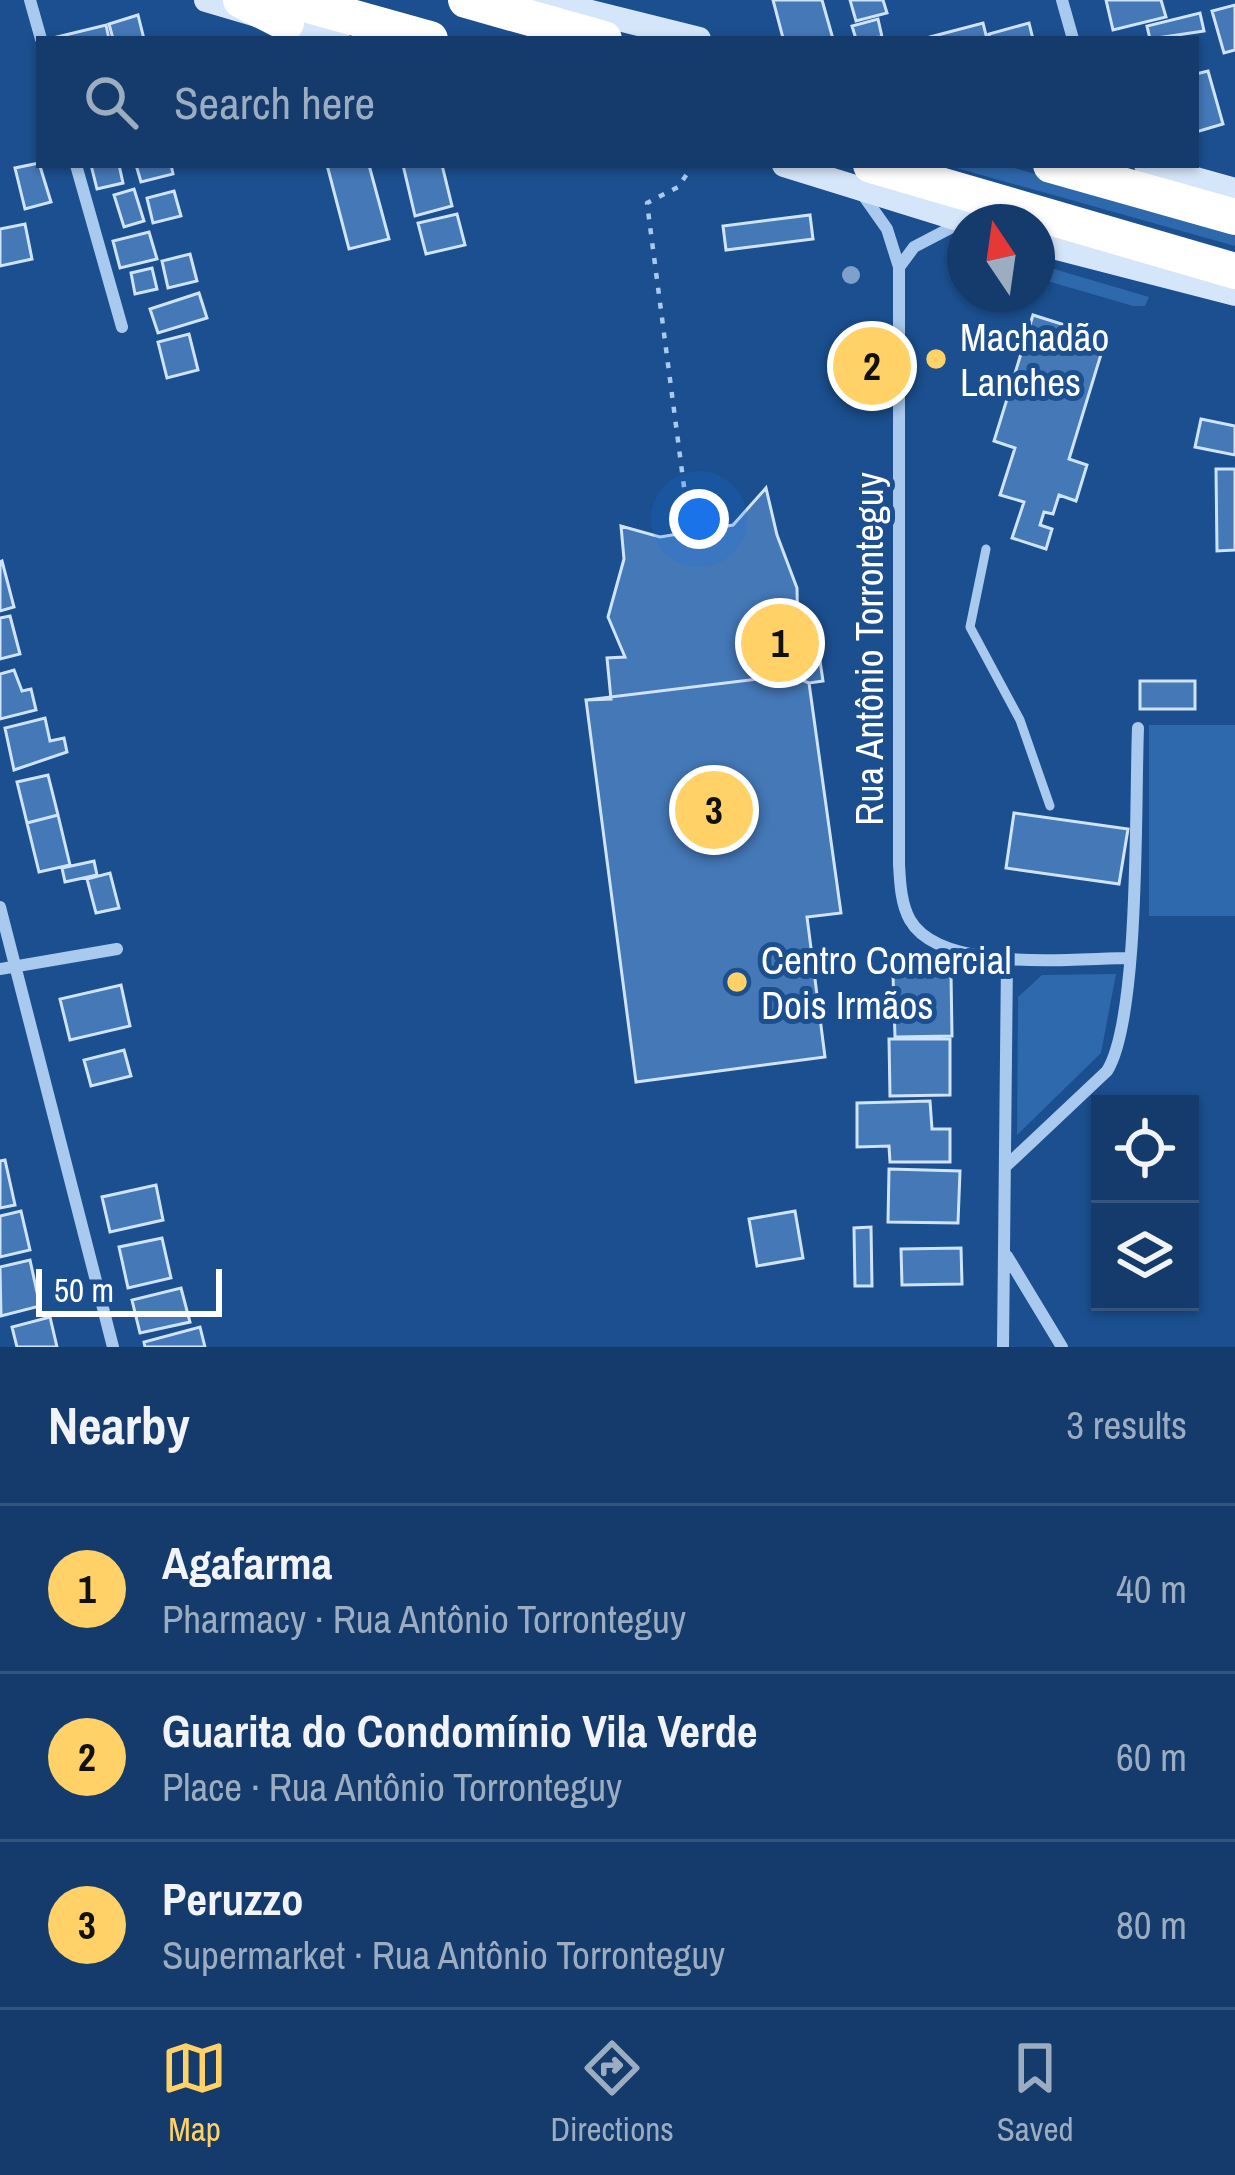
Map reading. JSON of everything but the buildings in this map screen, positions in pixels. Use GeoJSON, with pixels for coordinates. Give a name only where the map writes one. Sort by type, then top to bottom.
{"type":"FeatureCollection","features":[{"type":"Feature","properties":{"kind":"highway"},"geometry":{"type":"LineString","coordinates":[[242,0],[414,36]]}},
{"type":"Feature","properties":{"kind":"highway"},"geometry":{"type":"LineString","coordinates":[[466,0],[593,36]]}},
{"type":"Feature","properties":{"kind":"highway"},"geometry":{"type":"LineString","coordinates":[[1062,168],[1235,217]]}},
{"type":"Feature","properties":{"kind":"highway"},"geometry":{"type":"LineString","coordinates":[[862,175],[1235,271]]}},
{"type":"Feature","properties":{"kind":"main road"},"geometry":{"type":"LineString","coordinates":[[206,0],[288,12],[332,36]]}},
{"type":"Feature","properties":{"kind":"main road"},"geometry":{"type":"LineString","coordinates":[[543,0],[687,36]]}},
{"type":"Feature","properties":{"kind":"main road"},"geometry":{"type":"LineString","coordinates":[[807,168],[862,175],[947,213]]}},
{"type":"Feature","properties":{"kind":"main road"},"geometry":{"type":"LineString","coordinates":[[1158,168],[1235,190]]}},
{"type":"Feature","properties":{"kind":"main road"},"geometry":{"type":"LineString","coordinates":[[1055,248],[1235,294]]}},
{"type":"Feature","properties":{"kind":"street"},"geometry":{"type":"LineString","coordinates":[[29,0],[39,36]]}},
{"type":"Feature","properties":{"kind":"street"},"geometry":{"type":"LineString","coordinates":[[1062,0],[1072,36]]}},
{"type":"Feature","properties":{"kind":"street"},"geometry":{"type":"LineString","coordinates":[[77,168],[122,327]]}},
{"type":"Feature","properties":{"kind":"street"},"geometry":{"type":"LineString","coordinates":[[862,175],[899,267]]}},
{"type":"Feature","properties":{"kind":"street"},"geometry":{"type":"LineString","coordinates":[[899,267],[914,247],[947,230]]}},
{"type":"Feature","properties":{"kind":"street","name":"Rua Antônio Torronteguy"},"geometry":{"type":"LineString","coordinates":[[899,267],[902,894],[909,918],[934,943],[950,950],[1007,959],[1129,958]]}},
{"type":"Feature","properties":{"kind":"street"},"geometry":{"type":"LineString","coordinates":[[1005,1167],[1107,1071],[1118,1054],[1129,958],[1138,728]]}},
{"type":"Feature","properties":{"kind":"street"},"geometry":{"type":"LineString","coordinates":[[0,907],[112,1347]]}},
{"type":"Feature","properties":{"kind":"street"},"geometry":{"type":"LineString","coordinates":[[0,969],[117,949]]}},
{"type":"Feature","properties":{"kind":"street"},"geometry":{"type":"LineString","coordinates":[[1004,1347],[1007,959]]}},
{"type":"Feature","properties":{"kind":"street"},"geometry":{"type":"LineString","coordinates":[[1004,1252],[1062,1347]]}},
{"type":"Feature","properties":{"kind":"lane"},"geometry":{"type":"LineString","coordinates":[[986,548],[970,627],[1020,720],[1050,806]]}},
{"type":"Feature","properties":{"kind":"path"},"geometry":{"type":"LineString","coordinates":[[686,502],[647,203],[678,187],[689,171]]}},
{"type":"Feature","properties":{"kind":"path"},"geometry":{"type":"LineString","coordinates":[[686,502],[700,514],[689,532],[673,518],[676,507],[686,502]]}},
{"type":"Feature","properties":{"kind":"shaded area"},"geometry":{"type":"Polygon","coordinates":[[[957,168],[1015,168],[1235,230],[1235,246],[957,168]]]}},
{"type":"Feature","properties":{"kind":"shaded area"},"geometry":{"type":"Polygon","coordinates":[[[1055,269],[1149,297],[1145,306],[1055,283],[1055,269]]]}},
{"type":"Feature","properties":{"kind":"shaded area"},"geometry":{"type":"Polygon","coordinates":[[[1149,725],[1235,725],[1235,916],[1149,916],[1149,725]]]}},
{"type":"Feature","properties":{"kind":"shaded area"},"geometry":{"type":"Polygon","coordinates":[[[1116,974],[1101,1053],[1017,1135],[1018,997],[1042,975],[1116,974]]]}},
{"type":"Feature","properties":{"kind":"place","name":"Machadão Lanches"},"geometry":{"type":"Point","coordinates":[936,359]}},
{"type":"Feature","properties":{"kind":"place","name":"Guarita do Condomínio Vila Verde"},"geometry":{"type":"Point","coordinates":[872,366]}},
{"type":"Feature","properties":{"kind":"place","name":"Agafarma"},"geometry":{"type":"Point","coordinates":[780,643]}},
{"type":"Feature","properties":{"kind":"place","name":"Peruzzo"},"geometry":{"type":"Point","coordinates":[714,810]}},
{"type":"Feature","properties":{"kind":"place","name":"Centro Comercial Dois Irmãos"},"geometry":{"type":"Point","coordinates":[737,982]}}]}
